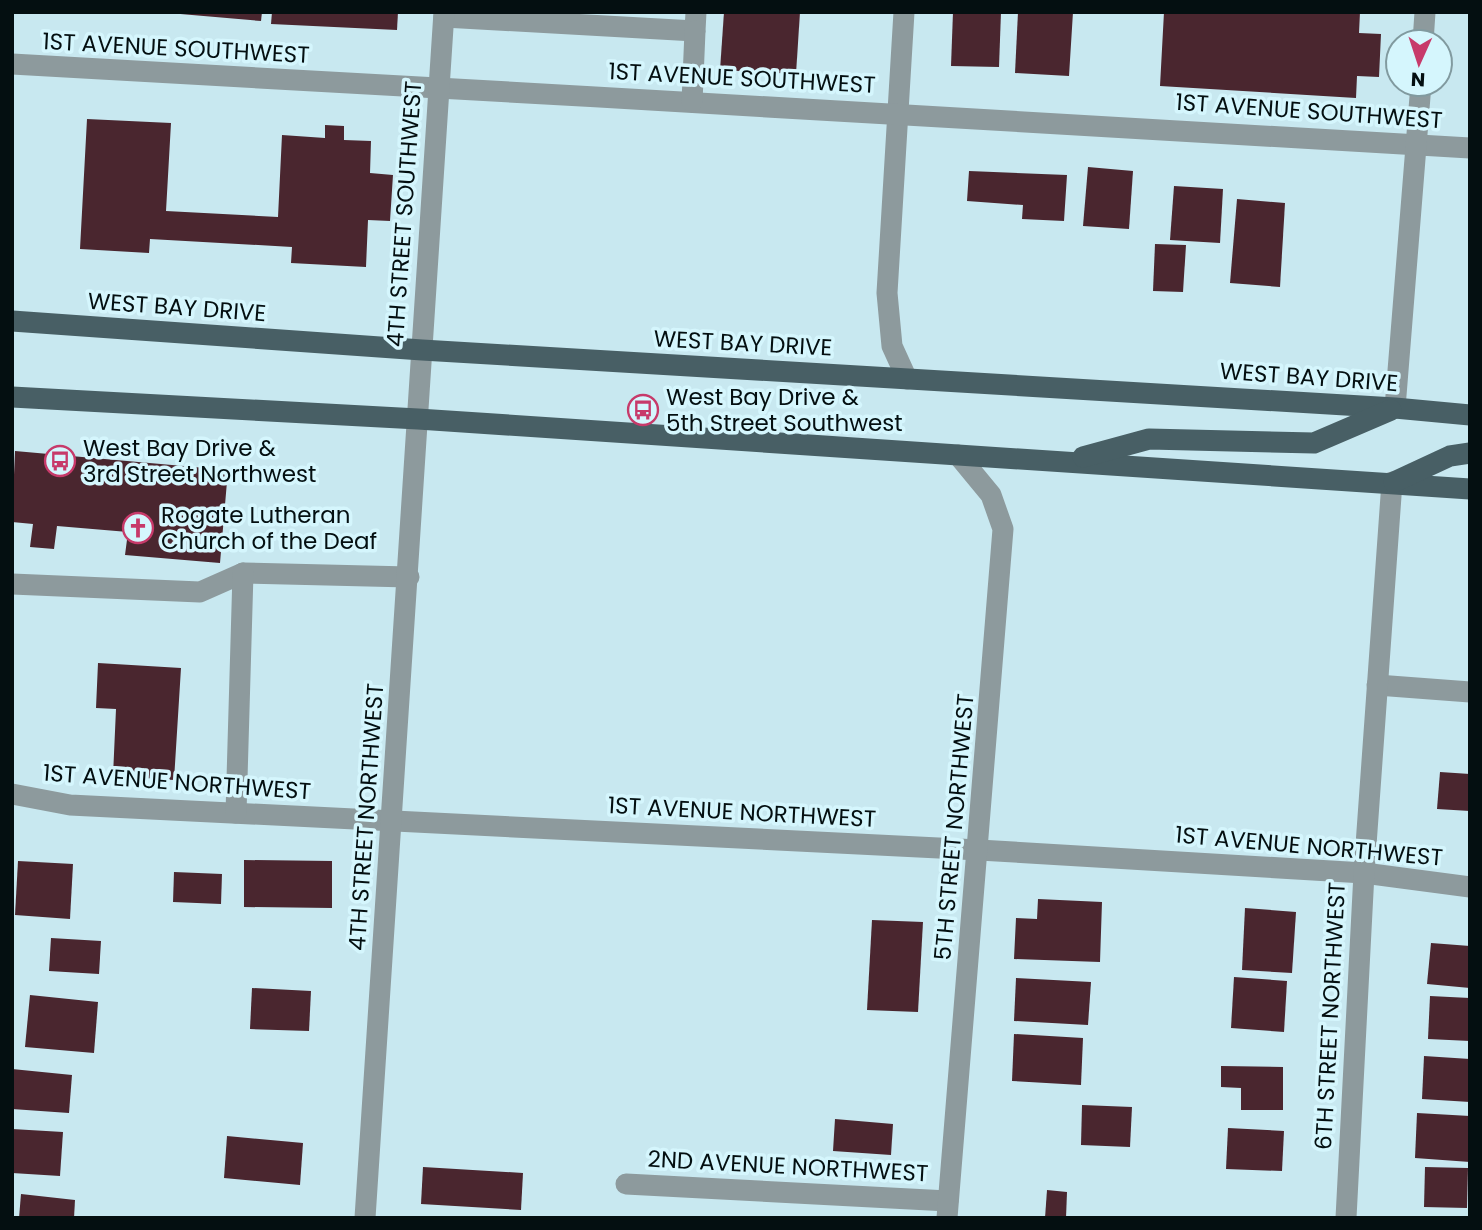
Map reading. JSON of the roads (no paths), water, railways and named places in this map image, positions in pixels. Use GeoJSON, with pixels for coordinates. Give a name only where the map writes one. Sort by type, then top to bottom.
{"type":"FeatureCollection","features":[{"type":"Feature","properties":{"kind":"main road","name":"WEST BAY DRIVE"},"geometry":{"type":"LineString","coordinates":[[12,321],[422,350],[1395,408],[1470,415]]}},
{"type":"Feature","properties":{"kind":"main road"},"geometry":{"type":"LineString","coordinates":[[12,397],[418,419],[1470,489]]}},
{"type":"Feature","properties":{"kind":"main road"},"geometry":{"type":"LineString","coordinates":[[1067,461],[1149,439],[1314,443],[1395,408]]}},
{"type":"Feature","properties":{"kind":"main road"},"geometry":{"type":"LineString","coordinates":[[1392,482],[1450,456],[1470,453]]}},
{"type":"Feature","properties":{"kind":"street"},"geometry":{"type":"LineString","coordinates":[[904,12],[887,293],[892,346],[907,379]]}},
{"type":"Feature","properties":{"kind":"street"},"geometry":{"type":"LineString","coordinates":[[444,15],[696,21],[692,102]]}},
{"type":"Feature","properties":{"kind":"street","name":"4TH STREET SOUTHWEST"},"geometry":{"type":"LineString","coordinates":[[418,419],[444,15]]}},
{"type":"Feature","properties":{"kind":"street","name":"1ST AVENUE SOUTHWEST"},"geometry":{"type":"LineString","coordinates":[[12,64],[438,90],[898,112],[1470,148]]}},
{"type":"Feature","properties":{"kind":"street"},"geometry":{"type":"LineString","coordinates":[[1395,408],[1420,98]]}},
{"type":"Feature","properties":{"kind":"street","name":"4TH STREET NORTHWEST"},"geometry":{"type":"LineString","coordinates":[[365,1218],[418,419]]}},
{"type":"Feature","properties":{"kind":"street","name":"5TH STREET NORTHWEST"},"geometry":{"type":"LineString","coordinates":[[947,1209],[979,849],[1003,529],[991,495],[958,455]]}},
{"type":"Feature","properties":{"kind":"street","name":"6TH STREET NORTHWEST"},"geometry":{"type":"LineString","coordinates":[[1346,1218],[1364,873],[1392,482]]}},
{"type":"Feature","properties":{"kind":"street"},"geometry":{"type":"LineString","coordinates":[[236,813],[243,573]]}},
{"type":"Feature","properties":{"kind":"street"},"geometry":{"type":"LineString","coordinates":[[12,584],[200,593],[243,573],[409,577]]}},
{"type":"Feature","properties":{"kind":"street"},"geometry":{"type":"LineString","coordinates":[[1377,685],[1470,692]]}},
{"type":"Feature","properties":{"kind":"street","name":"1ST AVENUE NORTHWEST"},"geometry":{"type":"LineString","coordinates":[[12,794],[70,805],[979,849],[1364,873],[1470,887]]}},
{"type":"Feature","properties":{"kind":"street","name":"2ND AVENUE NORTHWEST"},"geometry":{"type":"LineString","coordinates":[[626,1184],[947,1209]]}},
{"type":"Feature","properties":{"kind":"place","name":"West Bay Drive & 5th Street Southwest"},"geometry":{"type":"Point","coordinates":[643,410]}},
{"type":"Feature","properties":{"kind":"place","name":"West Bay Drive & 3rd Street Northwest"},"geometry":{"type":"Point","coordinates":[60,461]}},
{"type":"Feature","properties":{"kind":"place","name":"Rogate Lutheran Church of the Deaf"},"geometry":{"type":"Point","coordinates":[138,528]}}]}
